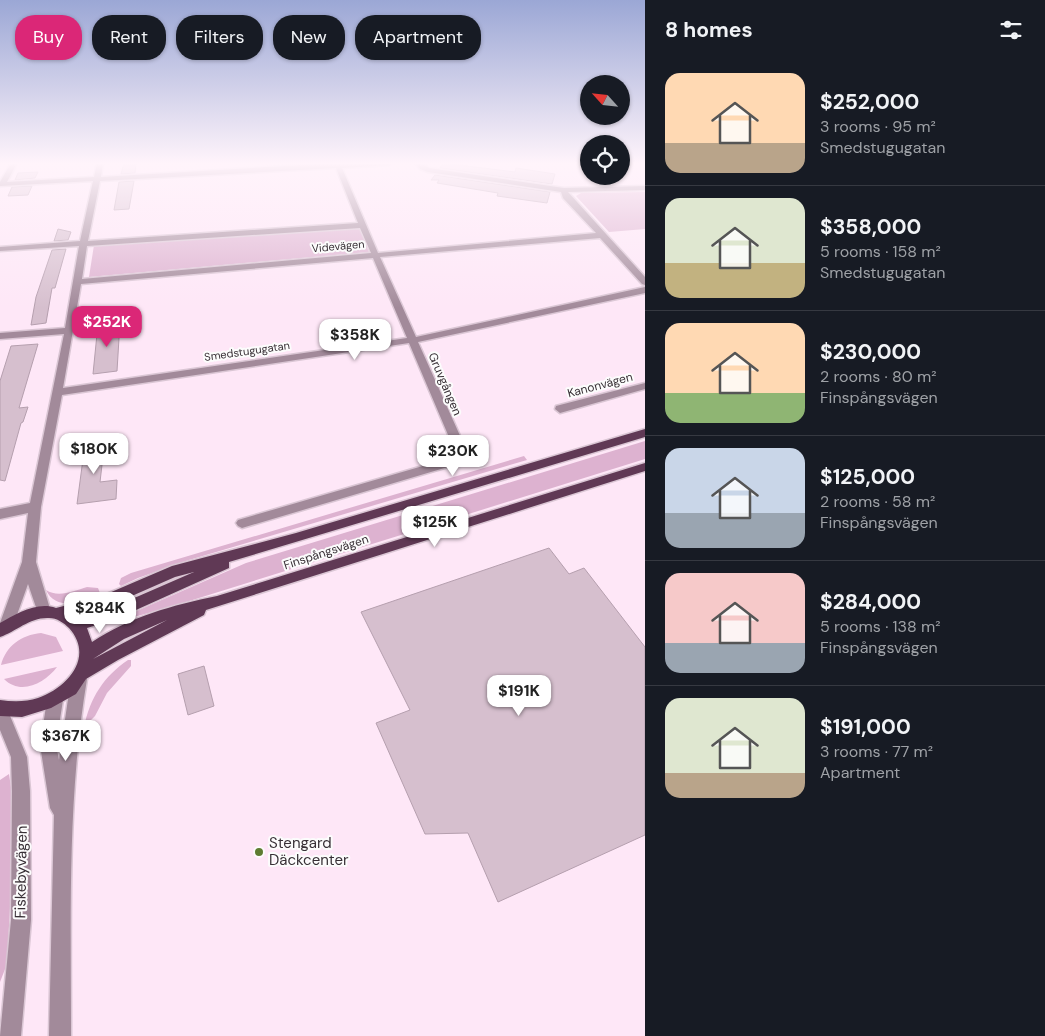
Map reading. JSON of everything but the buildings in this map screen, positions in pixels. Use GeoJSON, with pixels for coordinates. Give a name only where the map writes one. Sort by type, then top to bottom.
{"type":"FeatureCollection","features":[{"type":"Feature","properties":{"kind":"main road","name":"Finspångsvägen"},"geometry":{"type":"LineString","coordinates":[[2,629],[25,616],[51,613],[104,602],[172,572],[268,546],[645,433]]}},
{"type":"Feature","properties":{"kind":"main road","name":"Finspångsvägen"},"geometry":{"type":"LineString","coordinates":[[87,654],[111,637],[148,619],[217,602],[645,467]]}},
{"type":"Feature","properties":{"kind":"main road","name":"Finspångsvägen"},"geometry":{"type":"LineString","coordinates":[[79,624],[111,615],[268,546]]}},
{"type":"Feature","properties":{"kind":"main road","name":"Finspångsvägen"},"geometry":{"type":"LineString","coordinates":[[0,709],[21,710],[34,708],[56,700],[80,677],[112,655],[217,602]]}},
{"type":"Feature","properties":{"kind":"main road"},"geometry":{"type":"LineString","coordinates":[[51,613],[69,617],[79,624],[84,633],[87,654],[80,677]]}},
{"type":"Feature","properties":{"kind":"street"},"geometry":{"type":"LineString","coordinates":[[2,629],[29,562],[35,507],[90,211]]}},
{"type":"Feature","properties":{"kind":"street","name":"Gruvgången"},"geometry":{"type":"LineString","coordinates":[[242,523],[464,458],[374,254],[358,211]]}},
{"type":"Feature","properties":{"kind":"street"},"geometry":{"type":"LineString","coordinates":[[581,211],[645,282]]}},
{"type":"Feature","properties":{"kind":"street"},"geometry":{"type":"LineString","coordinates":[[0,249],[364,225]]}},
{"type":"Feature","properties":{"kind":"street","name":"Videvägen"},"geometry":{"type":"LineString","coordinates":[[77,282],[602,234]]}},
{"type":"Feature","properties":{"kind":"street","name":"Smedstugugatan"},"geometry":{"type":"LineString","coordinates":[[57,392],[413,340],[645,290]]}},
{"type":"Feature","properties":{"kind":"street"},"geometry":{"type":"LineString","coordinates":[[0,336],[69,331]]}},
{"type":"Feature","properties":{"kind":"street","name":"Kanonvägen"},"geometry":{"type":"LineString","coordinates":[[560,409],[645,386]]}},
{"type":"Feature","properties":{"kind":"street"},"geometry":{"type":"LineString","coordinates":[[0,514],[35,507]]}},
{"type":"Feature","properties":{"kind":"street"},"geometry":{"type":"LineString","coordinates":[[29,562],[39,599],[51,613]]}},
{"type":"Feature","properties":{"kind":"street"},"geometry":{"type":"LineString","coordinates":[[60,1036],[62,822],[72,714],[80,677]]}},
{"type":"Feature","properties":{"kind":"street"},"geometry":{"type":"LineString","coordinates":[[56,700],[48,734],[48,745],[62,822]]}},
{"type":"Feature","properties":{"kind":"street","name":"Fiskebyvägen"},"geometry":{"type":"LineString","coordinates":[[0,709],[18,757],[21,792],[21,920],[10,1036]]}},
{"type":"Feature","properties":{"kind":"shaded area"},"geometry":{"type":"Polygon","coordinates":[[[590,211],[645,211],[645,229],[609,232],[590,211]]]}},
{"type":"Feature","properties":{"kind":"shaded area"},"geometry":{"type":"Polygon","coordinates":[[[360,228],[369,252],[89,277],[94,245],[360,228]]]}},
{"type":"Feature","properties":{"kind":"shaded area"},"geometry":{"type":"Polygon","coordinates":[[[645,441],[645,459],[170,607],[134,617],[132,613],[246,563],[645,441]]]}},
{"type":"Feature","properties":{"kind":"shaded area"},"geometry":{"type":"Polygon","coordinates":[[[524,456],[527,460],[189,560],[121,586],[119,584],[121,578],[131,573],[524,456]]]}},
{"type":"Feature","properties":{"kind":"shaded area"},"geometry":{"type":"Polygon","coordinates":[[[87,587],[98,588],[101,596],[71,604],[56,601],[46,590],[61,594],[87,587]]]}},
{"type":"Feature","properties":{"kind":"shaded area"},"geometry":{"type":"Polygon","coordinates":[[[41,633],[56,637],[63,651],[1,665],[3,658],[15,643],[27,636],[41,633]]]}},
{"type":"Feature","properties":{"kind":"shaded area"},"geometry":{"type":"Polygon","coordinates":[[[131,660],[131,666],[107,693],[95,716],[84,727],[90,707],[99,689],[119,666],[131,660]]]}},
{"type":"Feature","properties":{"kind":"shaded area"},"geometry":{"type":"Polygon","coordinates":[[[57,667],[46,678],[25,687],[18,687],[4,679],[57,667]]]}},
{"type":"Feature","properties":{"kind":"shaded area"},"geometry":{"type":"Polygon","coordinates":[[[9,774],[15,814],[7,964],[0,982],[0,780],[9,774]]]}},
{"type":"Feature","properties":{"kind":"place","name":"Stengard Däckcenter"},"geometry":{"type":"Point","coordinates":[259,852]}}]}
